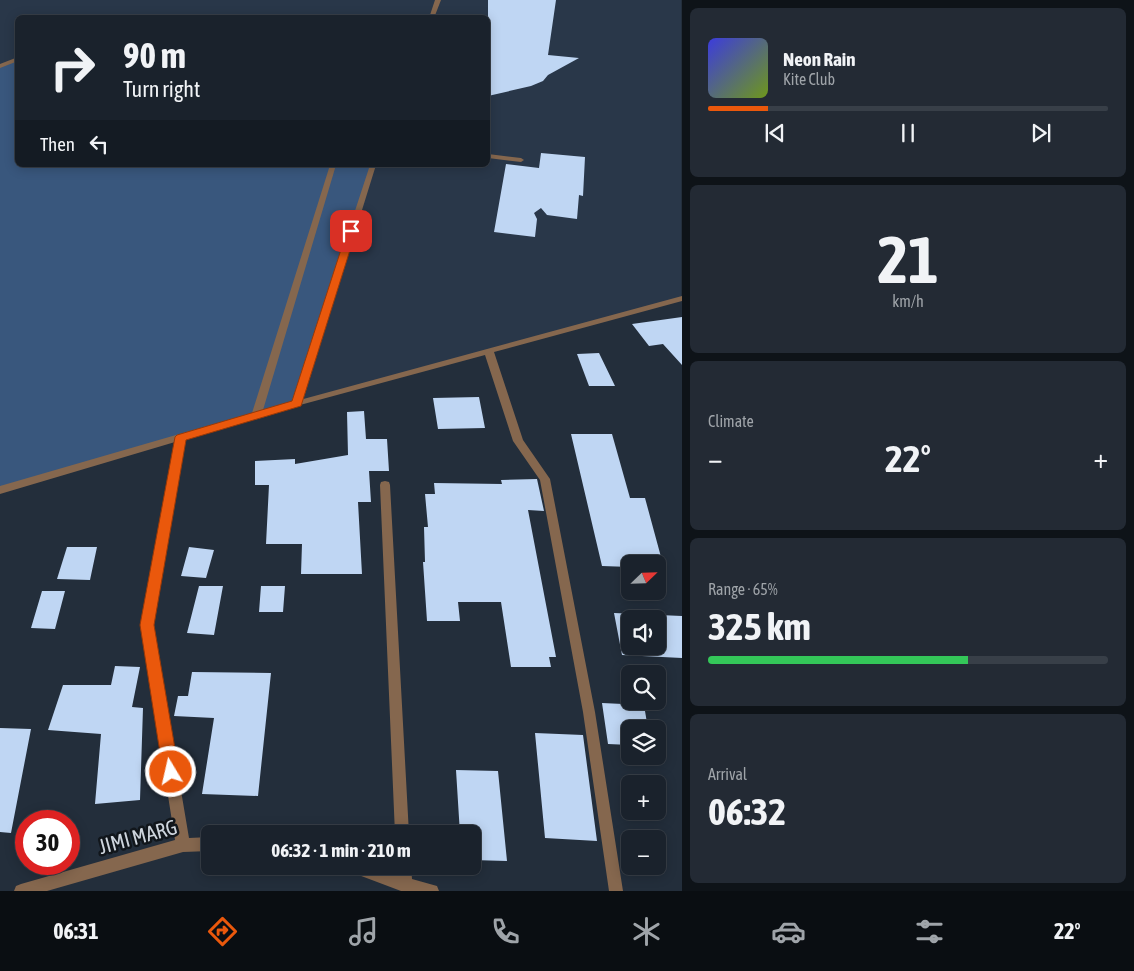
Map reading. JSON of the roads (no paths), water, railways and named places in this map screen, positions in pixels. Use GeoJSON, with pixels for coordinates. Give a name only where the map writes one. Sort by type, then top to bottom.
{"type":"FeatureCollection","features":[{"type":"Feature","properties":{"kind":"street"},"geometry":{"type":"LineString","coordinates":[[432,15],[438,0]]}},
{"type":"Feature","properties":{"kind":"street"},"geometry":{"type":"LineString","coordinates":[[0,66],[15,60]]}},
{"type":"Feature","properties":{"kind":"street"},"geometry":{"type":"LineString","coordinates":[[490,156],[521,160]]}},
{"type":"Feature","properties":{"kind":"street"},"geometry":{"type":"LineString","coordinates":[[256,416],[332,167]]}},
{"type":"Feature","properties":{"kind":"street"},"geometry":{"type":"LineString","coordinates":[[297,403],[372,167]]}},
{"type":"Feature","properties":{"kind":"street"},"geometry":{"type":"LineString","coordinates":[[0,490],[297,403],[682,298]]}},
{"type":"Feature","properties":{"kind":"street"},"geometry":{"type":"LineString","coordinates":[[489,352],[518,441],[546,479],[589,712],[616,891]]}},
{"type":"Feature","properties":{"kind":"street"},"geometry":{"type":"LineString","coordinates":[[180,437],[147,625],[183,845]]}},
{"type":"Feature","properties":{"kind":"street"},"geometry":{"type":"LineString","coordinates":[[385,485],[402,825]]}},
{"type":"Feature","properties":{"kind":"street","name":"JIMI MARG"},"geometry":{"type":"LineString","coordinates":[[21,891],[183,845],[201,844]]}},
{"type":"Feature","properties":{"kind":"street"},"geometry":{"type":"LineString","coordinates":[[378,875],[405,885],[432,891]]}},
{"type":"Feature","properties":{"kind":"street"},"geometry":{"type":"LineString","coordinates":[[404,875],[405,885]]}}]}
